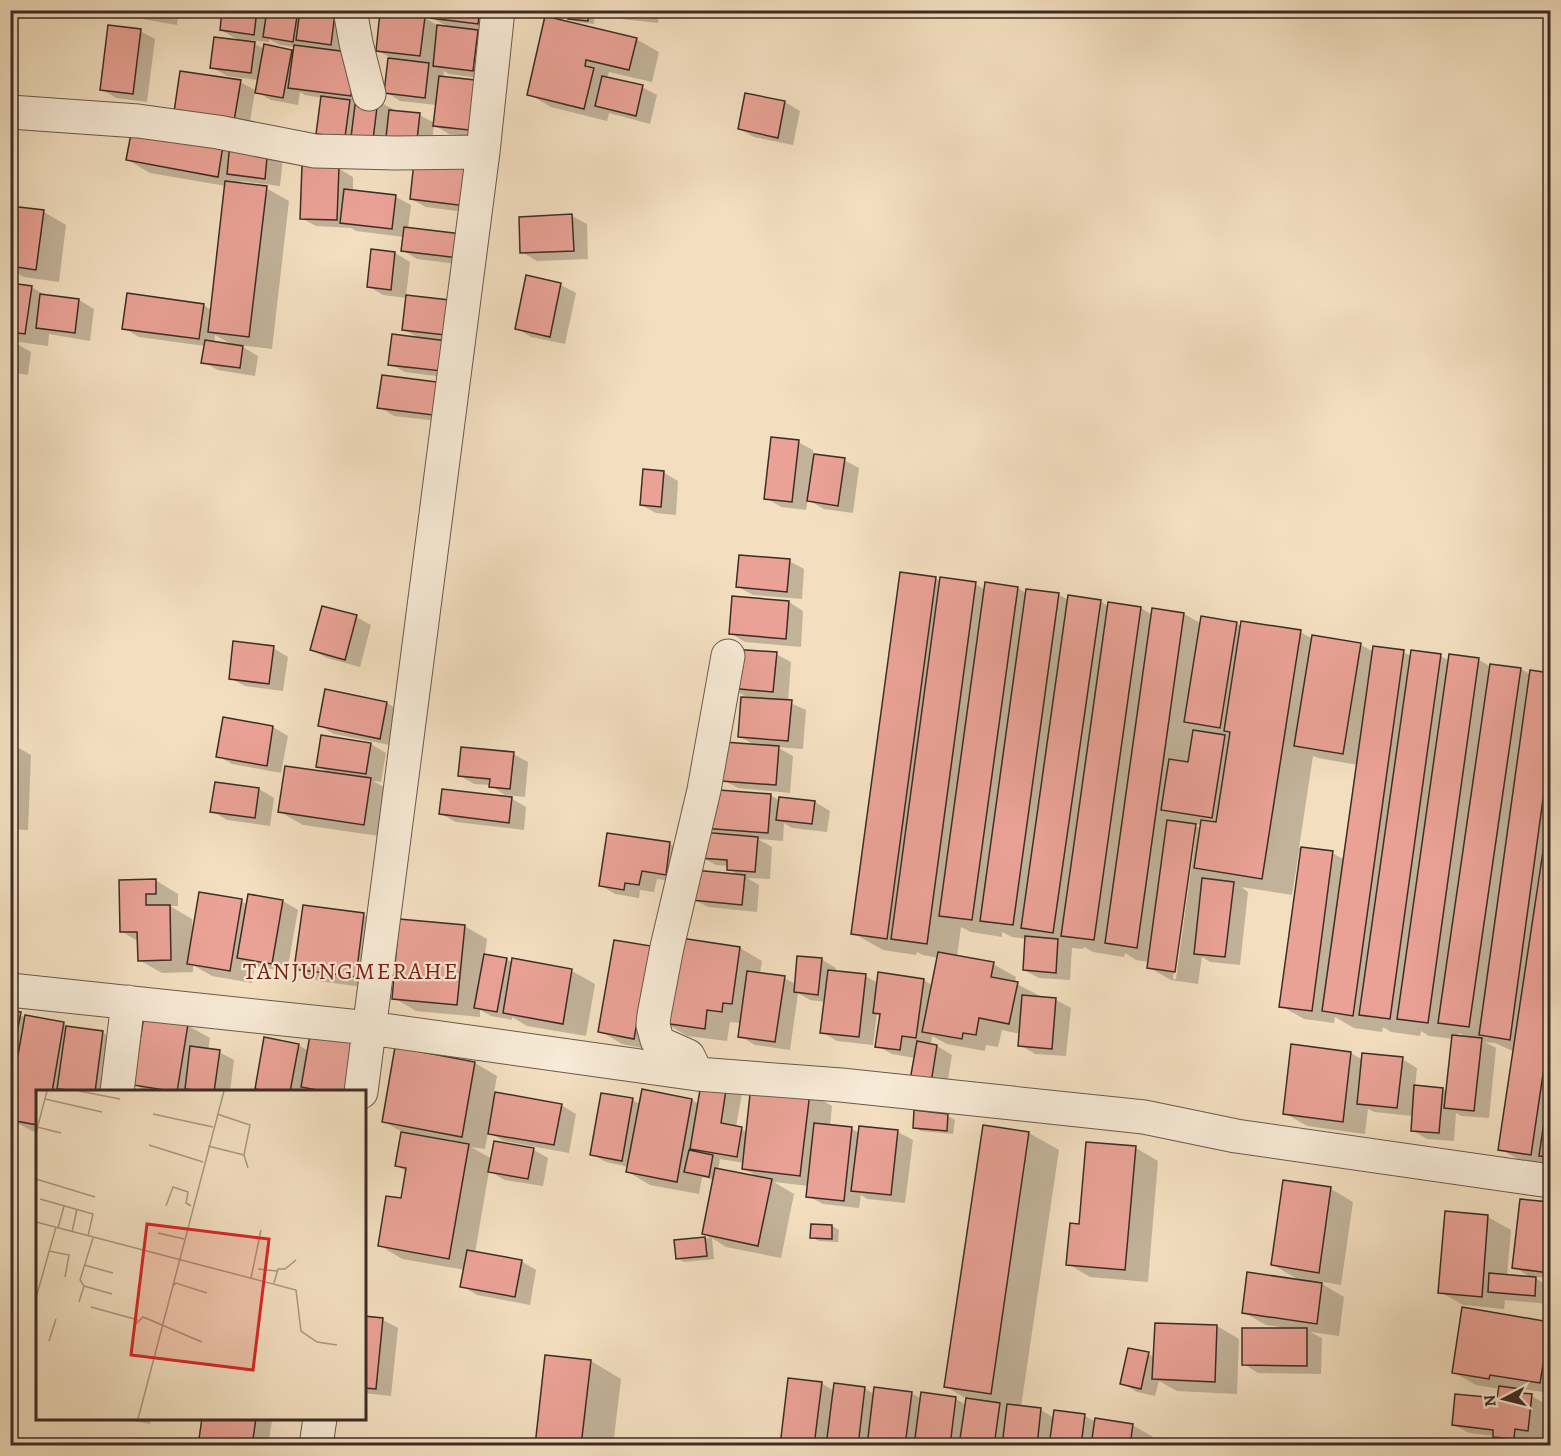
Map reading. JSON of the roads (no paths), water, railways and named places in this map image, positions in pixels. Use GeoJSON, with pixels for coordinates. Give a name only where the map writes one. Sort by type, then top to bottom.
{"type":"FeatureCollection","features":[{"type":"Feature","properties":{"kind":"street"},"geometry":{"type":"LineString","coordinates":[[350,10],[369,94]]}},
{"type":"Feature","properties":{"kind":"street"},"geometry":{"type":"LineString","coordinates":[[361,1090],[483,152],[498,10]]}},
{"type":"Feature","properties":{"kind":"street"},"geometry":{"type":"LineString","coordinates":[[10,112],[138,121],[218,132],[315,151],[483,152]]}},
{"type":"Feature","properties":{"kind":"street"},"geometry":{"type":"LineString","coordinates":[[697,1074],[688,1056],[657,1040],[653,1025],[657,994],[704,790],[728,656]]}},
{"type":"Feature","properties":{"kind":"street"},"geometry":{"type":"LineString","coordinates":[[10,990],[369,1028],[697,1074],[841,1084],[1144,1117],[1236,1136],[1551,1181]]}},
{"type":"Feature","properties":{"kind":"street"},"geometry":{"type":"LineString","coordinates":[[117,1090],[128,1002]]}},
{"type":"Feature","properties":{"kind":"street"},"geometry":{"type":"LineString","coordinates":[[316,1446],[320,1420]]}},
{"type":"Feature","properties":{"kind":"district","name":"TANJUNGMERAHE"},"geometry":{"type":"Point","coordinates":[351,971]}}]}
